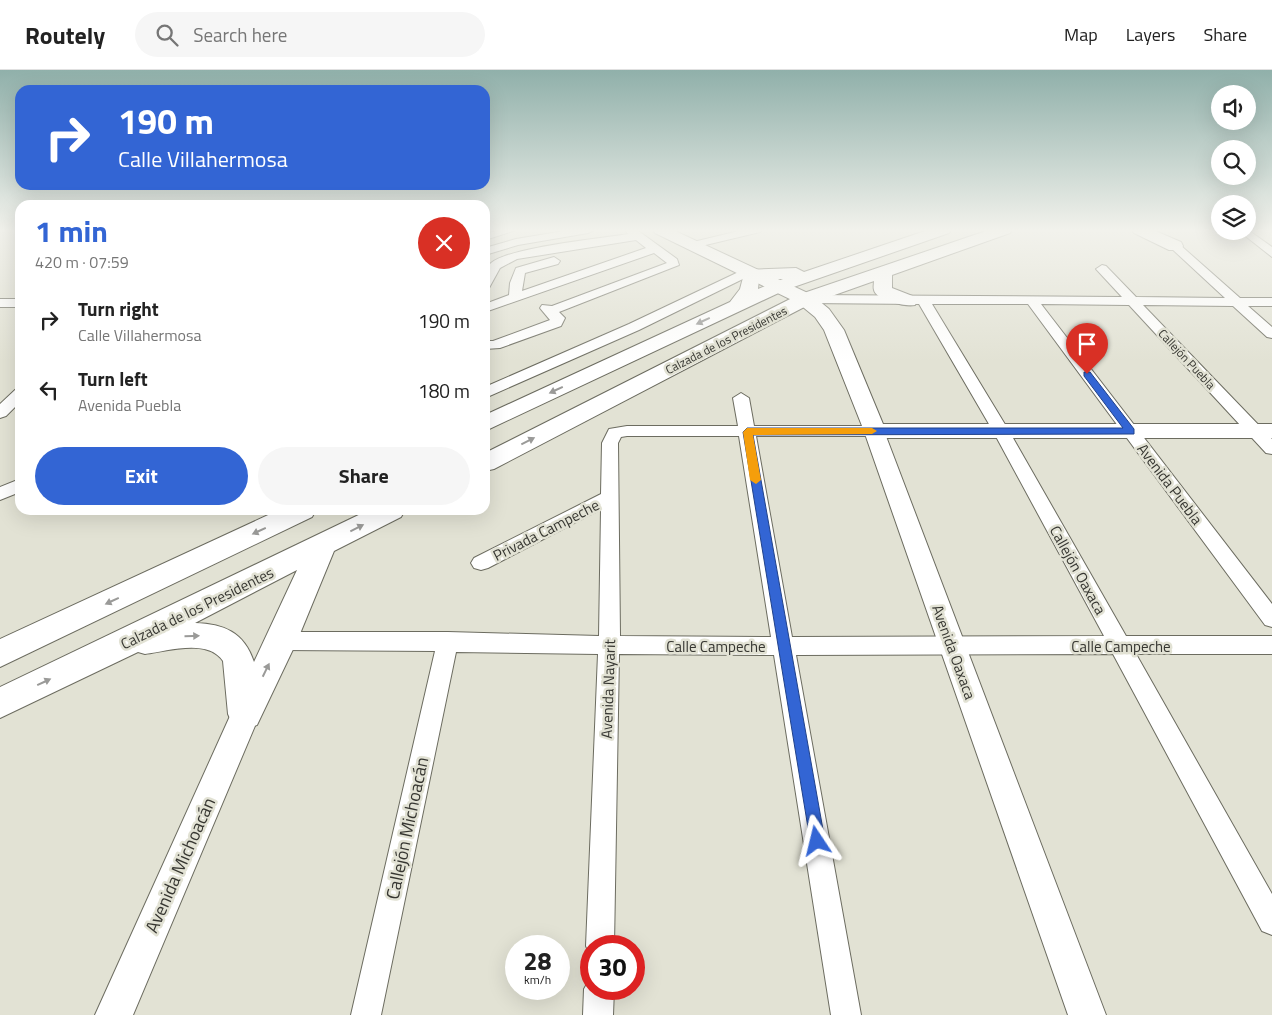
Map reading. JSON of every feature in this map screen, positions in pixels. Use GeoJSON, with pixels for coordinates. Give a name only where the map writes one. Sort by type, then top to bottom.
{"type":"FeatureCollection","features":[{"type":"Feature","properties":{"kind":"main road"},"geometry":{"type":"LineString","coordinates":[[738,304],[749,290],[749,274]]}},
{"type":"Feature","properties":{"kind":"main road","name":"Avenida Oaxaca"},"geometry":{"type":"LineString","coordinates":[[752,274],[805,299],[822,312],[834,330],[874,431]]}},
{"type":"Feature","properties":{"kind":"main road","name":"Calzada de los Presidentes"},"geometry":{"type":"LineString","coordinates":[[490,422],[738,304],[779,286],[813,274]]}},
{"type":"Feature","properties":{"kind":"main road","name":"Calzada de los Presidentes"},"geometry":{"type":"LineString","coordinates":[[490,460],[805,299],[880,274]]}},
{"type":"Feature","properties":{"kind":"main road"},"geometry":{"type":"LineString","coordinates":[[883,274],[883,290],[894,296],[916,300]]}},
{"type":"Feature","properties":{"kind":"main road"},"geometry":{"type":"LineString","coordinates":[[874,431],[1264,432]]}},
{"type":"Feature","properties":{"kind":"main road"},"geometry":{"type":"LineString","coordinates":[[0,654],[292,515]]}},
{"type":"Feature","properties":{"kind":"main road","name":"Calzada de los Presidentes"},"geometry":{"type":"LineString","coordinates":[[0,703],[126,643],[382,515]]}},
{"type":"Feature","properties":{"kind":"main road"},"geometry":{"type":"LineString","coordinates":[[245,714],[322,546]]}},
{"type":"Feature","properties":{"kind":"main road"},"geometry":{"type":"LineString","coordinates":[[126,643],[206,636],[224,642],[236,655],[239,664],[245,714]]}},
{"type":"Feature","properties":{"kind":"street"},"geometry":{"type":"LineString","coordinates":[[513,299],[519,274]]}},
{"type":"Feature","properties":{"kind":"street"},"geometry":{"type":"LineString","coordinates":[[490,305],[513,299],[580,274]]}},
{"type":"Feature","properties":{"kind":"street"},"geometry":{"type":"LineString","coordinates":[[490,344],[653,274]]}},
{"type":"Feature","properties":{"kind":"street"},"geometry":{"type":"LineString","coordinates":[[490,391],[634,327],[747,274]]}},
{"type":"Feature","properties":{"kind":"street","name":"Callejón Puebla"},"geometry":{"type":"LineString","coordinates":[[1107,274],[1264,432],[1272,449]]}},
{"type":"Feature","properties":{"kind":"street"},"geometry":{"type":"LineString","coordinates":[[1206,274],[1272,334]]}},
{"type":"Feature","properties":{"kind":"street"},"geometry":{"type":"LineString","coordinates":[[530,292],[555,316]]}},
{"type":"Feature","properties":{"kind":"street"},"geometry":{"type":"LineString","coordinates":[[805,299],[1032,302],[1272,302]]}},
{"type":"Feature","properties":{"kind":"street","name":"Callejón Oaxaca"},"geometry":{"type":"LineString","coordinates":[[916,300],[1001,431],[1272,920]]}},
{"type":"Feature","properties":{"kind":"street","name":"Avenida Puebla"},"geometry":{"type":"LineString","coordinates":[[1032,302],[1272,619]]}},
{"type":"Feature","properties":{"kind":"street"},"geometry":{"type":"LineString","coordinates":[[0,303],[15,303]]}},
{"type":"Feature","properties":{"kind":"street"},"geometry":{"type":"LineString","coordinates":[[0,413],[15,398]]}},
{"type":"Feature","properties":{"kind":"street"},"geometry":{"type":"LineString","coordinates":[[741,398],[846,1015]]}},
{"type":"Feature","properties":{"kind":"street","name":"Avenida Nayarit"},"geometry":{"type":"LineString","coordinates":[[600,935],[609,646],[610,444],[615,433],[627,430],[747,432]]}},
{"type":"Feature","properties":{"kind":"street"},"geometry":{"type":"LineString","coordinates":[[747,432],[874,431]]}},
{"type":"Feature","properties":{"kind":"street","name":"Avenida Oaxaca"},"geometry":{"type":"LineString","coordinates":[[874,431],[1087,1015]]}},
{"type":"Feature","properties":{"kind":"street"},"geometry":{"type":"LineString","coordinates":[[0,494],[15,487]]}},
{"type":"Feature","properties":{"kind":"street","name":"Privada Campeche"},"geometry":{"type":"LineString","coordinates":[[481,562],[610,497]]}},
{"type":"Feature","properties":{"kind":"street","name":"Calle Campeche"},"geometry":{"type":"LineString","coordinates":[[280,641],[448,641],[609,646],[784,647],[1272,645]]}},
{"type":"Feature","properties":{"kind":"street","name":"Callejón Michoacán"},"geometry":{"type":"LineString","coordinates":[[366,1015],[448,641]]}},
{"type":"Feature","properties":{"kind":"street","name":"Avenida Michoacán"},"geometry":{"type":"LineString","coordinates":[[114,1015],[245,714]]}},
{"type":"Feature","properties":{"kind":"street"},"geometry":{"type":"LineString","coordinates":[[598,1015],[599,1000]]}},
{"type":"Feature","properties":{"kind":"slow traffic"},"geometry":{"type":"LineString","coordinates":[[756,480],[747,432],[872,431]]}},
{"type":"Feature","properties":{"kind":"route"},"geometry":{"type":"LineString","coordinates":[[817,841],[747,432],[1130,431],[1087,374]]}}]}
